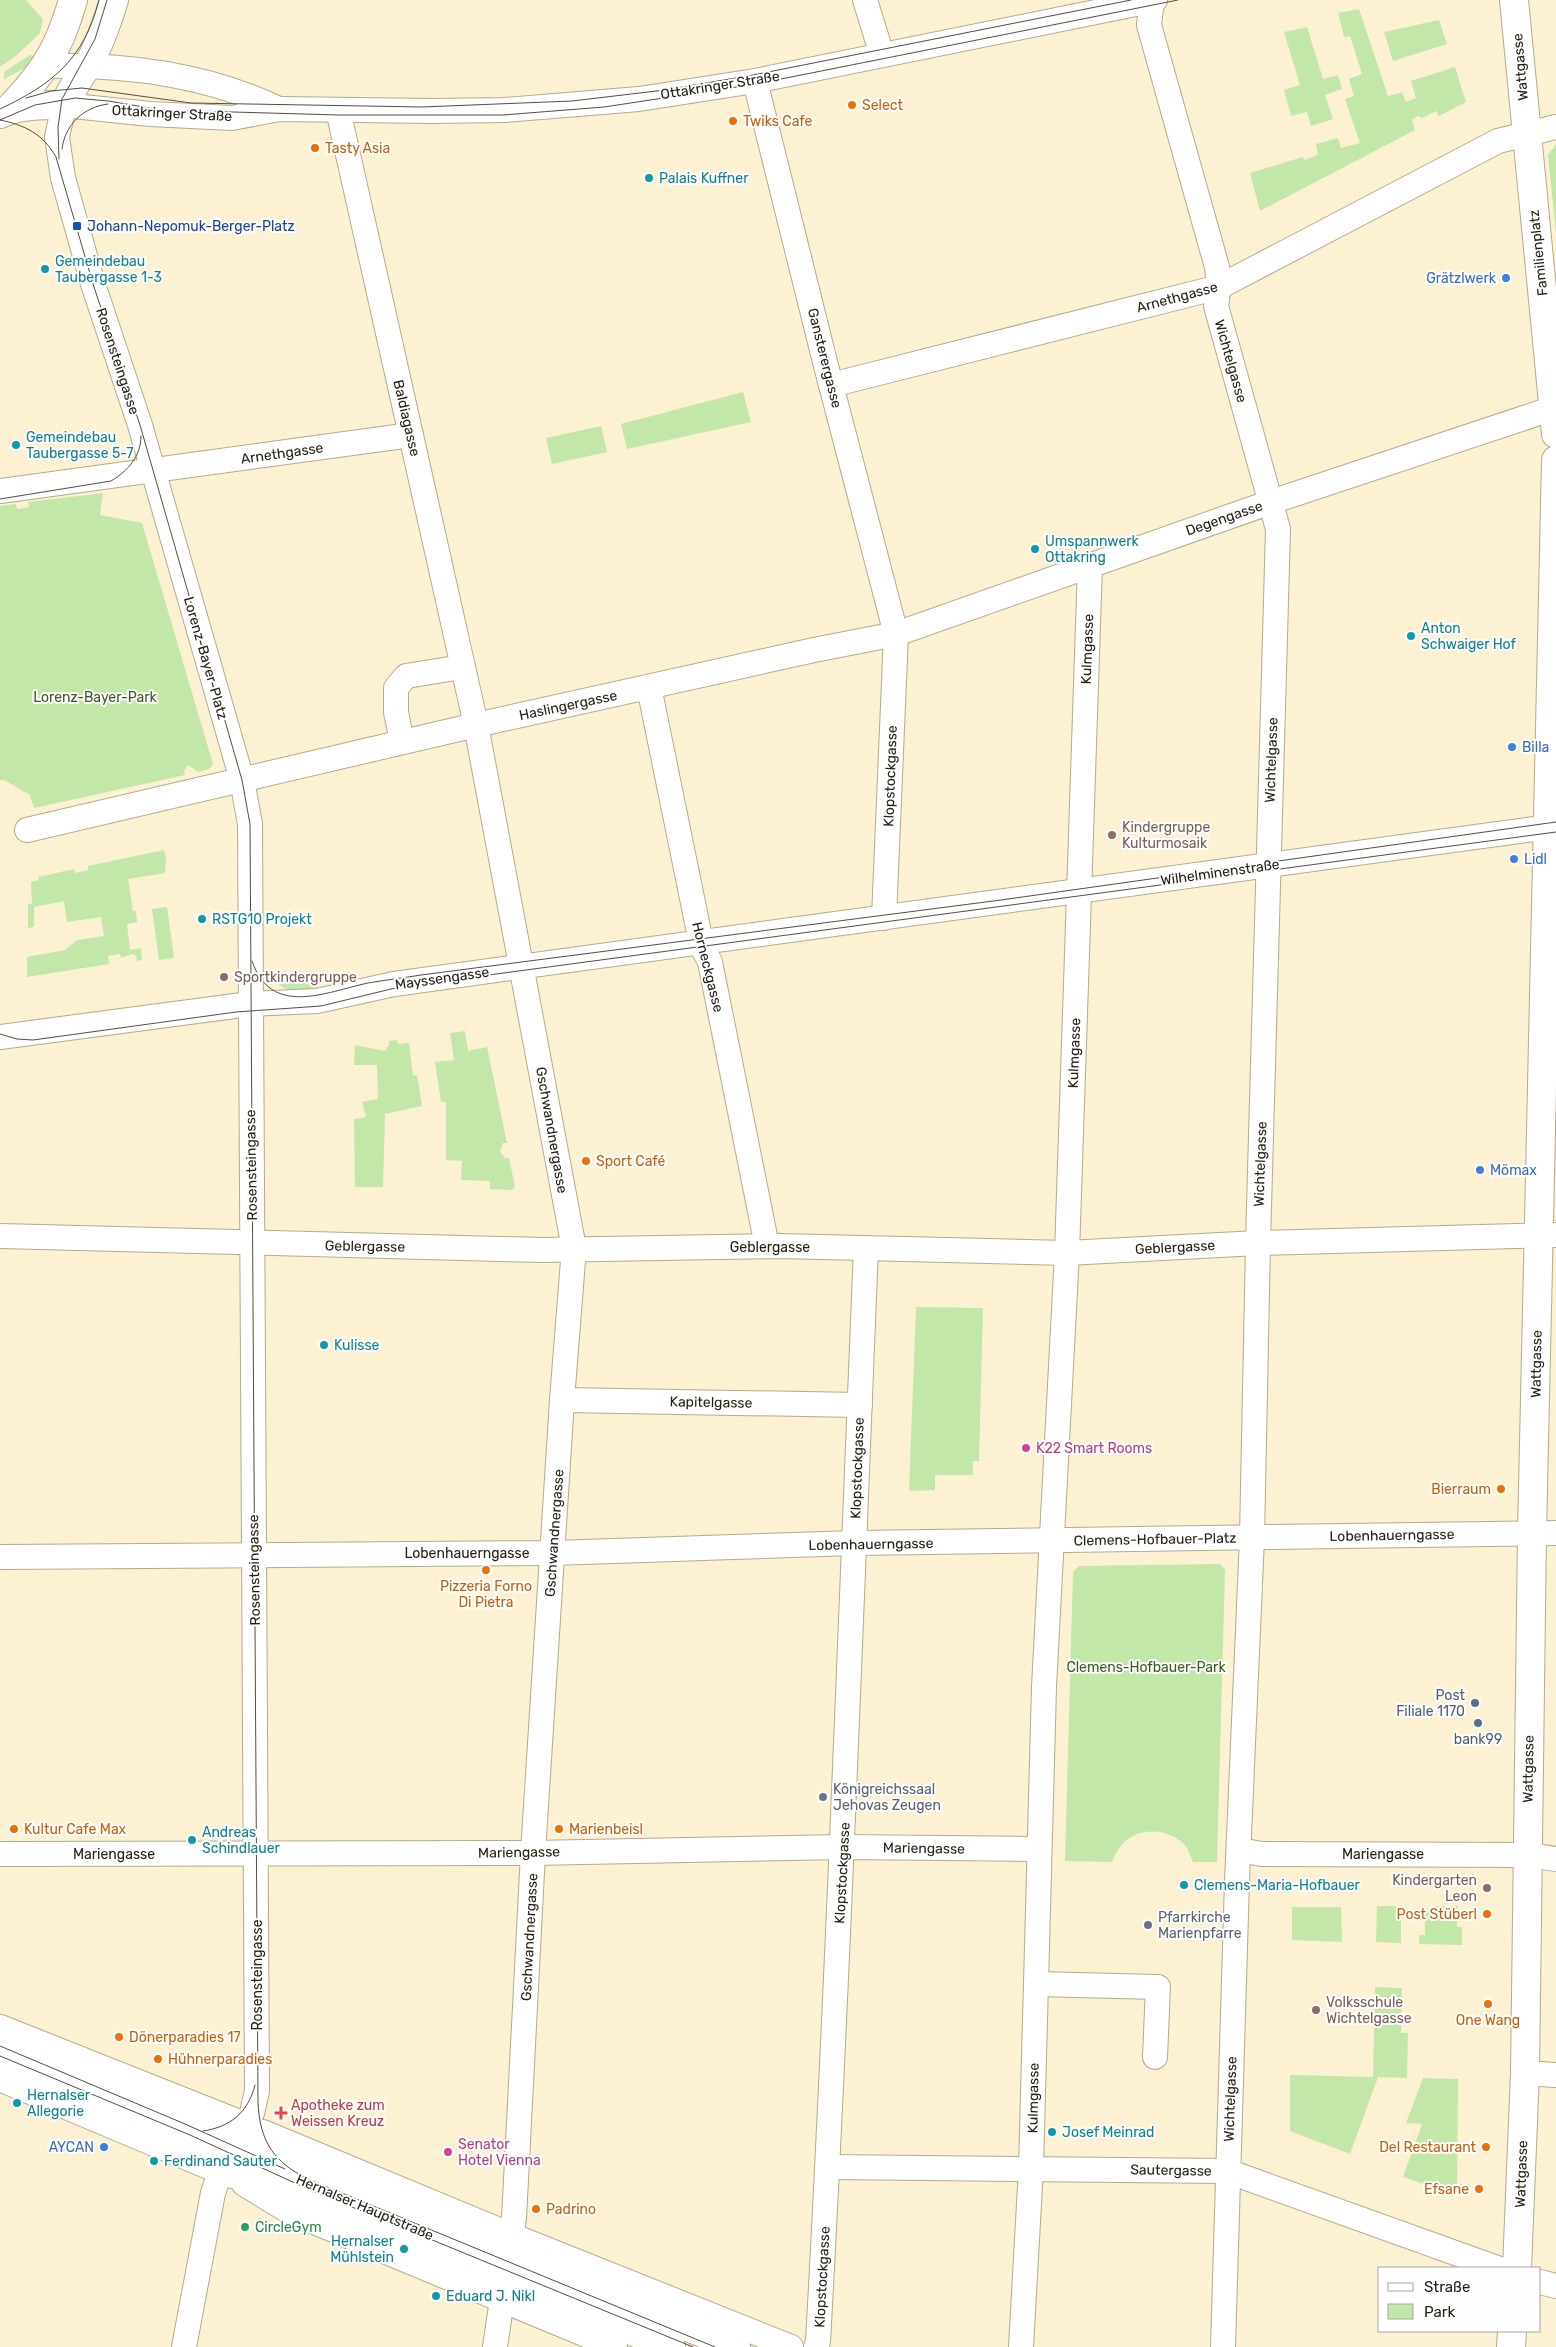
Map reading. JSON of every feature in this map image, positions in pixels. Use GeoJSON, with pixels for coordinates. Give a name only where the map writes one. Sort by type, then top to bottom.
{"type":"FeatureCollection","features":[{"type":"Feature","properties":{"kind":"main road"},"geometry":{"type":"LineString","coordinates":[[4,112],[36,81],[46,66],[57,45],[74,0]]}},
{"type":"Feature","properties":{"kind":"main road"},"geometry":{"type":"LineString","coordinates":[[4,112],[64,105],[70,90],[88,65],[107,23],[114,0]]}},
{"type":"Feature","properties":{"kind":"main road","name":"Wattgasse"},"geometry":{"type":"LineString","coordinates":[[1514,0],[1526,134]]}},
{"type":"Feature","properties":{"kind":"main road","name":"Familienplatz"},"geometry":{"type":"LineString","coordinates":[[1526,134],[1555,421]]}},
{"type":"Feature","properties":{"kind":"main road","name":"Wattgasse"},"geometry":{"type":"LineString","coordinates":[[1517,2267],[1525,2073],[1528,1855],[1544,1533],[1556,460]]}},
{"type":"Feature","properties":{"kind":"main road","name":"Hernalser Hauptstraße"},"geometry":{"type":"LineString","coordinates":[[0,2029],[244,2126],[297,2164],[671,2347]]}},
{"type":"Feature","properties":{"kind":"main road","name":"Hernalser Hauptstraße"},"geometry":{"type":"LineString","coordinates":[[0,2077],[227,2160],[294,2194],[736,2347]]}},
{"type":"Feature","properties":{"kind":"main road"},"geometry":{"type":"LineString","coordinates":[[1511,2347],[1512,2332]]}},
{"type":"Feature","properties":{"kind":"street"},"geometry":{"type":"LineString","coordinates":[[865,0],[882,55]]}},
{"type":"Feature","properties":{"kind":"street","name":"Ottakringer Straße"},"geometry":{"type":"LineString","coordinates":[[64,105],[141,113],[232,118],[279,109],[504,110],[639,99],[755,81],[1153,0]]}},
{"type":"Feature","properties":{"kind":"street","name":"Wichtelgasse"},"geometry":{"type":"LineString","coordinates":[[1153,0],[1149,25],[1217,267],[1220,286],[1216,306],[1278,528],[1258,1243],[1252,1538]]}},
{"type":"Feature","properties":{"kind":"street"},"geometry":{"type":"LineString","coordinates":[[46,66],[88,65]]}},
{"type":"Feature","properties":{"kind":"street","name":"Ottakringer Straße"},"geometry":{"type":"LineString","coordinates":[[88,65],[122,68],[204,82],[249,94],[279,109]]}},
{"type":"Feature","properties":{"kind":"street","name":"Gansterergasse"},"geometry":{"type":"LineString","coordinates":[[755,81],[896,634]]}},
{"type":"Feature","properties":{"kind":"street","name":"Rosensteingasse"},"geometry":{"type":"LineString","coordinates":[[64,105],[57,138],[63,178],[96,292],[153,472]]}},
{"type":"Feature","properties":{"kind":"street","name":"Baldiagasse"},"geometry":{"type":"LineString","coordinates":[[338,110],[476,725]]}},
{"type":"Feature","properties":{"kind":"street"},"geometry":{"type":"LineString","coordinates":[[1526,134],[1556,127]]}},
{"type":"Feature","properties":{"kind":"street","name":"Arnethgasse"},"geometry":{"type":"LineString","coordinates":[[832,385],[1220,286],[1498,141],[1526,134]]}},
{"type":"Feature","properties":{"kind":"street","name":"Degengasse"},"geometry":{"type":"LineString","coordinates":[[896,634],[1271,502],[1555,421]]}},
{"type":"Feature","properties":{"kind":"street","name":"Arnethgasse"},"geometry":{"type":"LineString","coordinates":[[153,472],[410,436]]}},
{"type":"Feature","properties":{"kind":"street"},"geometry":{"type":"LineString","coordinates":[[0,491],[153,472]]}},
{"type":"Feature","properties":{"kind":"street","name":"Lorenz-Bayer-Platz"},"geometry":{"type":"LineString","coordinates":[[153,472],[242,780]]}},
{"type":"Feature","properties":{"kind":"street","name":"Kulmgasse"},"geometry":{"type":"LineString","coordinates":[[1053,1542],[1067,1253],[1090,565]]}},
{"type":"Feature","properties":{"kind":"street","name":"Haslingergasse"},"geometry":{"type":"LineString","coordinates":[[242,780],[476,725],[896,634]]}},
{"type":"Feature","properties":{"kind":"street","name":"Klopstockgasse"},"geometry":{"type":"LineString","coordinates":[[884,918],[896,634]]}},
{"type":"Feature","properties":{"kind":"street"},"geometry":{"type":"LineString","coordinates":[[402,742],[396,712],[396,688],[406,676],[462,666]]}},
{"type":"Feature","properties":{"kind":"street","name":"Horneckgasse"},"geometry":{"type":"LineString","coordinates":[[649,687],[701,943],[710,962],[767,1246]]}},
{"type":"Feature","properties":{"kind":"street","name":"Gschwandnergasse"},"geometry":{"type":"LineString","coordinates":[[476,725],[574,1248],[562,1400],[533,1853],[514,2218],[495,2347]]}},
{"type":"Feature","properties":{"kind":"street"},"geometry":{"type":"LineString","coordinates":[[27,830],[242,780]]}},
{"type":"Feature","properties":{"kind":"street","name":"Rosensteingasse"},"geometry":{"type":"LineString","coordinates":[[184,2347],[211,2202],[227,2160],[255,2108],[257,2091],[250,824],[242,780]]}},
{"type":"Feature","properties":{"kind":"street","name":"Wilhelminenstraße"},"geometry":{"type":"LineString","coordinates":[[884,918],[1552,827]]}},
{"type":"Feature","properties":{"kind":"street","name":"Mayssengasse"},"geometry":{"type":"LineString","coordinates":[[0,1037],[250,1004],[317,1001],[394,984],[884,918]]}},
{"type":"Feature","properties":{"kind":"street","name":"Geblergasse"},"geometry":{"type":"LineString","coordinates":[[0,1236],[542,1250],[767,1246],[1067,1253],[1258,1243],[1548,1234]]}},
{"type":"Feature","properties":{"kind":"street","name":"Klopstockgasse"},"geometry":{"type":"LineString","coordinates":[[816,2347],[819,2332],[828,2167],[843,1847],[866,1248]]}},
{"type":"Feature","properties":{"kind":"street","name":"Kapitelgasse"},"geometry":{"type":"LineString","coordinates":[[562,1400],[860,1404]]}},
{"type":"Feature","properties":{"kind":"street","name":"Lobenhauerngasse"},"geometry":{"type":"LineString","coordinates":[[1252,1538],[1544,1533]]}},
{"type":"Feature","properties":{"kind":"street","name":"Clemens-Hofbauer-Platz"},"geometry":{"type":"LineString","coordinates":[[1039,1849],[1044,1686],[1053,1542],[1252,1538],[1238,1850]]}},
{"type":"Feature","properties":{"kind":"street","name":"Lobenhauerngasse"},"geometry":{"type":"LineString","coordinates":[[0,1557],[553,1553],[855,1543],[1053,1542]]}},
{"type":"Feature","properties":{"kind":"street","name":"Mariengasse"},"geometry":{"type":"LineString","coordinates":[[0,1854],[533,1853],[843,1847],[1039,1849]]}},
{"type":"Feature","properties":{"kind":"street","name":"Kulmgasse"},"geometry":{"type":"LineString","coordinates":[[1021,2347],[1031,2168],[1039,1849]]}},
{"type":"Feature","properties":{"kind":"street","name":"Wichtelgasse"},"geometry":{"type":"LineString","coordinates":[[1224,2347],[1227,2171],[1238,1850]]}},
{"type":"Feature","properties":{"kind":"street","name":"Mariengasse"},"geometry":{"type":"LineString","coordinates":[[1238,1850],[1262,1854],[1528,1855],[1556,1859]]}},
{"type":"Feature","properties":{"kind":"street"},"geometry":{"type":"LineString","coordinates":[[1036,1984],[1158,1987],[1155,2057]]}},
{"type":"Feature","properties":{"kind":"street","name":"Hernalser Hauptstraße"},"geometry":{"type":"LineString","coordinates":[[0,2052],[195,2132],[227,2160]]}},
{"type":"Feature","properties":{"kind":"street"},"geometry":{"type":"LineString","coordinates":[[1525,2073],[1556,2076]]}},
{"type":"Feature","properties":{"kind":"street","name":"Sautergasse"},"geometry":{"type":"LineString","coordinates":[[828,2167],[1227,2171],[1494,2267]]}},
{"type":"Feature","properties":{"kind":"street","name":"Hernalser Hauptstraße"},"geometry":{"type":"LineString","coordinates":[[506,2267],[614,2347]]}},
{"type":"Feature","properties":{"kind":"street","name":"Hernalser Hauptstraße"},"geometry":{"type":"LineString","coordinates":[[506,2267],[705,2347]]}},
{"type":"Feature","properties":{"kind":"street","name":"Hernalser Hauptstraße"},"geometry":{"type":"LineString","coordinates":[[506,2267],[791,2347]]}},
{"type":"Feature","properties":{"kind":"street"},"geometry":{"type":"LineString","coordinates":[[1541,2282],[1556,2286]]}},
{"type":"Feature","properties":{"kind":"green space"},"geometry":{"type":"Polygon","coordinates":[[[0,0],[26,0],[43,19],[40,33],[16,56],[0,67],[0,0]]]}},
{"type":"Feature","properties":{"kind":"green space"},"geometry":{"type":"Polygon","coordinates":[[[1359,9],[1388,96],[1402,92],[1406,102],[1416,98],[1411,81],[1455,67],[1466,102],[1439,116],[1436,111],[1422,118],[1418,116],[1412,119],[1415,130],[1260,211],[1250,173],[1303,157],[1304,160],[1318,155],[1316,144],[1338,138],[1341,148],[1360,143],[1345,99],[1354,96],[1349,79],[1362,74],[1350,36],[1344,37],[1338,13],[1359,9]]]}},
{"type":"Feature","properties":{"kind":"green space"},"geometry":{"type":"Polygon","coordinates":[[[1439,20],[1447,44],[1393,61],[1384,32],[1439,20]]]}},
{"type":"Feature","properties":{"kind":"green space"},"geometry":{"type":"Polygon","coordinates":[[[1307,27],[1323,79],[1338,75],[1342,89],[1325,95],[1333,119],[1311,126],[1307,112],[1291,116],[1284,90],[1300,85],[1284,32],[1307,27]]]}},
{"type":"Feature","properties":{"kind":"green space"},"geometry":{"type":"Polygon","coordinates":[[[30,55],[39,56],[25,68],[4,79],[4,72],[30,55]]]}},
{"type":"Feature","properties":{"kind":"green space"},"geometry":{"type":"Polygon","coordinates":[[[1556,144],[1556,233],[1548,155],[1556,144]]]}},
{"type":"Feature","properties":{"kind":"green space"},"geometry":{"type":"Polygon","coordinates":[[[743,392],[751,422],[627,449],[621,424],[743,392]]]}},
{"type":"Feature","properties":{"kind":"green space"},"geometry":{"type":"Polygon","coordinates":[[[601,426],[607,452],[552,464],[546,438],[601,426]]]}},
{"type":"Feature","properties":{"kind":"green space","name":"Lorenz-Bayer-Park"},"geometry":{"type":"Polygon","coordinates":[[[103,493],[100,515],[142,523],[213,764],[209,769],[198,772],[188,765],[184,771],[185,775],[34,808],[30,795],[4,780],[0,780],[0,506],[16,504],[17,509],[29,507],[28,502],[103,493]]]}},
{"type":"Feature","properties":{"kind":"green space"},"geometry":{"type":"Polygon","coordinates":[[[164,850],[166,857],[165,873],[128,879],[133,911],[136,911],[137,922],[127,924],[130,950],[141,948],[142,960],[137,961],[136,956],[132,954],[121,958],[120,954],[108,956],[109,964],[27,977],[27,957],[65,950],[77,940],[104,936],[101,917],[67,922],[64,901],[34,907],[34,927],[28,928],[28,904],[32,904],[31,882],[39,880],[38,877],[74,869],[76,873],[88,870],[88,866],[164,850]]]}},
{"type":"Feature","properties":{"kind":"green space"},"geometry":{"type":"Polygon","coordinates":[[[167,907],[174,958],[159,960],[152,909],[167,907]]]}},
{"type":"Feature","properties":{"kind":"green space"},"geometry":{"type":"Polygon","coordinates":[[[309,978],[312,981],[314,990],[289,990],[278,983],[309,978]]]}},
{"type":"Feature","properties":{"kind":"green space"},"geometry":{"type":"Polygon","coordinates":[[[465,1031],[468,1051],[487,1047],[507,1143],[503,1143],[500,1152],[505,1158],[509,1158],[515,1187],[512,1190],[490,1189],[490,1181],[461,1180],[462,1161],[446,1160],[446,1102],[441,1102],[435,1062],[454,1060],[450,1033],[465,1031]]]}},
{"type":"Feature","properties":{"kind":"green space"},"geometry":{"type":"Polygon","coordinates":[[[397,1040],[398,1044],[409,1043],[413,1076],[417,1075],[422,1106],[385,1114],[383,1187],[355,1187],[354,1119],[366,1117],[362,1102],[378,1099],[377,1065],[354,1065],[355,1045],[385,1051],[389,1041],[397,1040]]]}},
{"type":"Feature","properties":{"kind":"green space"},"geometry":{"type":"Polygon","coordinates":[[[916,1307],[983,1308],[979,1461],[973,1461],[973,1475],[935,1475],[935,1490],[909,1491],[916,1307]]]}},
{"type":"Feature","properties":{"kind":"green space","name":"Clemens-Hofbauer-Park"},"geometry":{"type":"Polygon","coordinates":[[[1220,1564],[1225,1570],[1217,1862],[1193,1862],[1187,1848],[1181,1842],[1175,1837],[1159,1832],[1142,1833],[1127,1840],[1120,1847],[1112,1862],[1065,1861],[1073,1572],[1079,1566],[1220,1564]]]}},
{"type":"Feature","properties":{"kind":"green space"},"geometry":{"type":"Polygon","coordinates":[[[1377,1906],[1401,1906],[1401,1943],[1376,1942],[1377,1906]]]}},
{"type":"Feature","properties":{"kind":"green space"},"geometry":{"type":"Polygon","coordinates":[[[1434,1906],[1458,1906],[1457,1927],[1462,1927],[1462,1945],[1419,1944],[1419,1935],[1425,1935],[1425,1910],[1434,1910],[1434,1906]]]}},
{"type":"Feature","properties":{"kind":"green space"},"geometry":{"type":"Polygon","coordinates":[[[1292,1907],[1341,1907],[1342,1942],[1292,1940],[1292,1907]]]}},
{"type":"Feature","properties":{"kind":"green space"},"geometry":{"type":"Polygon","coordinates":[[[1375,1987],[1402,1988],[1401,2033],[1408,2033],[1407,2078],[1378,2077],[1350,2154],[1290,2131],[1290,2075],[1373,2077],[1375,1987]]]}},
{"type":"Feature","properties":{"kind":"green space"},"geometry":{"type":"Polygon","coordinates":[[[1423,2078],[1458,2079],[1457,2195],[1403,2177],[1422,2124],[1406,2123],[1423,2078]]]}},
{"type":"Feature","properties":{"kind":"tram line"},"geometry":{"type":"LineString","coordinates":[[0,109],[36,90],[64,67],[85,38],[93,21],[99,0]]}},
{"type":"Feature","properties":{"kind":"tram line"},"geometry":{"type":"LineString","coordinates":[[59,159],[58,127],[62,99],[95,39],[107,0]]}},
{"type":"Feature","properties":{"kind":"tram line"},"geometry":{"type":"LineString","coordinates":[[26,98],[51,91],[82,88],[191,103],[422,107],[572,101],[665,90],[753,75],[1131,0]]}},
{"type":"Feature","properties":{"kind":"tram line"},"geometry":{"type":"LineString","coordinates":[[0,120],[35,105],[75,98],[108,101],[162,110],[339,115],[503,115],[604,107],[756,84],[1178,0]]}},
{"type":"Feature","properties":{"kind":"tram line"},"geometry":{"type":"LineString","coordinates":[[62,149],[67,132],[77,118],[91,109],[108,104]]}},
{"type":"Feature","properties":{"kind":"tram line"},"geometry":{"type":"LineString","coordinates":[[0,120],[32,132],[45,142],[56,157],[93,284],[140,425],[242,780],[250,824],[258,2103],[262,2129],[271,2150],[287,2166],[310,2180]]}},
{"type":"Feature","properties":{"kind":"tram line"},"geometry":{"type":"LineString","coordinates":[[0,499],[111,481],[128,468],[139,450],[141,436]]}},
{"type":"Feature","properties":{"kind":"tram line"},"geometry":{"type":"LineString","coordinates":[[252,961],[261,979],[272,990],[286,995],[301,997],[318,995],[368,983],[421,975],[1001,900],[1556,822]]}},
{"type":"Feature","properties":{"kind":"tram line"},"geometry":{"type":"LineString","coordinates":[[0,1034],[17,1039],[33,1040],[236,1012],[321,1006],[391,989],[429,983],[1556,832]]}},
{"type":"Feature","properties":{"kind":"tram line"},"geometry":{"type":"LineString","coordinates":[[0,2046],[185,2124],[285,2169]]}},
{"type":"Feature","properties":{"kind":"tram line"},"geometry":{"type":"LineString","coordinates":[[0,2056],[190,2135],[308,2189],[693,2347]]}},
{"type":"Feature","properties":{"kind":"tram line"},"geometry":{"type":"LineString","coordinates":[[203,2131],[222,2126],[243,2111],[255,2085]]}},
{"type":"Feature","properties":{"kind":"tram line"},"geometry":{"type":"LineString","coordinates":[[303,2177],[715,2347]]}},
{"type":"Feature","properties":{"kind":"place","name":"Select"},"geometry":{"type":"Point","coordinates":[852,105]}},
{"type":"Feature","properties":{"kind":"place","name":"Twiks Cafe"},"geometry":{"type":"Point","coordinates":[733,121]}},
{"type":"Feature","properties":{"kind":"place","name":"Tasty Asia"},"geometry":{"type":"Point","coordinates":[315,148]}},
{"type":"Feature","properties":{"kind":"place","name":"Palais Kuffner"},"geometry":{"type":"Point","coordinates":[649,178]}},
{"type":"Feature","properties":{"kind":"place","name":"Johann-Nepomuk-Berger-Platz"},"geometry":{"type":"Point","coordinates":[77,226]}},
{"type":"Feature","properties":{"kind":"place","name":"Gemeindebau Taubergasse 1-3"},"geometry":{"type":"Point","coordinates":[45,269]}},
{"type":"Feature","properties":{"kind":"place","name":"Grätzlwerk"},"geometry":{"type":"Point","coordinates":[1506,278]}},
{"type":"Feature","properties":{"kind":"place","name":"Gemeindebau Taubergasse 5-7"},"geometry":{"type":"Point","coordinates":[16,445]}},
{"type":"Feature","properties":{"kind":"place","name":"Umspannwerk Ottakring"},"geometry":{"type":"Point","coordinates":[1035,549]}},
{"type":"Feature","properties":{"kind":"place","name":"Anton Schwaiger Hof"},"geometry":{"type":"Point","coordinates":[1411,636]}},
{"type":"Feature","properties":{"kind":"place","name":"Billa"},"geometry":{"type":"Point","coordinates":[1512,747]}},
{"type":"Feature","properties":{"kind":"place","name":"Kindergruppe Kulturmosaik"},"geometry":{"type":"Point","coordinates":[1112,835]}},
{"type":"Feature","properties":{"kind":"place","name":"Lidl"},"geometry":{"type":"Point","coordinates":[1514,859]}},
{"type":"Feature","properties":{"kind":"place","name":"RSTG10 Projekt"},"geometry":{"type":"Point","coordinates":[202,919]}},
{"type":"Feature","properties":{"kind":"place","name":"Sportkindergruppe"},"geometry":{"type":"Point","coordinates":[224,977]}},
{"type":"Feature","properties":{"kind":"place","name":"Sport Café"},"geometry":{"type":"Point","coordinates":[586,1161]}},
{"type":"Feature","properties":{"kind":"place","name":"Mömax"},"geometry":{"type":"Point","coordinates":[1480,1170]}},
{"type":"Feature","properties":{"kind":"place","name":"Kulisse"},"geometry":{"type":"Point","coordinates":[324,1345]}},
{"type":"Feature","properties":{"kind":"place","name":"K22 Smart Rooms"},"geometry":{"type":"Point","coordinates":[1026,1448]}},
{"type":"Feature","properties":{"kind":"place","name":"Bierraum"},"geometry":{"type":"Point","coordinates":[1501,1489]}},
{"type":"Feature","properties":{"kind":"place","name":"Pizzeria Forno Di Pietra"},"geometry":{"type":"Point","coordinates":[486,1570]}},
{"type":"Feature","properties":{"kind":"place","name":"Post Filiale 1170"},"geometry":{"type":"Point","coordinates":[1475,1703]}},
{"type":"Feature","properties":{"kind":"place","name":"bank99"},"geometry":{"type":"Point","coordinates":[1478,1723]}},
{"type":"Feature","properties":{"kind":"place","name":"Königreichssaal Jehovas Zeugen"},"geometry":{"type":"Point","coordinates":[823,1797]}},
{"type":"Feature","properties":{"kind":"place","name":"Kultur Cafe Max"},"geometry":{"type":"Point","coordinates":[14,1829]}},
{"type":"Feature","properties":{"kind":"place","name":"Marienbeisl"},"geometry":{"type":"Point","coordinates":[559,1829]}},
{"type":"Feature","properties":{"kind":"place","name":"Andreas Schindlauer"},"geometry":{"type":"Point","coordinates":[192,1840]}},
{"type":"Feature","properties":{"kind":"place","name":"Clemens-Maria-Hofbauer"},"geometry":{"type":"Point","coordinates":[1184,1885]}},
{"type":"Feature","properties":{"kind":"place","name":"Kindergarten Leon"},"geometry":{"type":"Point","coordinates":[1487,1888]}},
{"type":"Feature","properties":{"kind":"place","name":"Post Stüberl"},"geometry":{"type":"Point","coordinates":[1487,1914]}},
{"type":"Feature","properties":{"kind":"place","name":"Pfarrkirche Marienpfarre"},"geometry":{"type":"Point","coordinates":[1148,1925]}},
{"type":"Feature","properties":{"kind":"place","name":"One Wang"},"geometry":{"type":"Point","coordinates":[1488,2004]}},
{"type":"Feature","properties":{"kind":"place","name":"Volksschule Wichtelgasse"},"geometry":{"type":"Point","coordinates":[1316,2010]}},
{"type":"Feature","properties":{"kind":"place","name":"Dönerparadies 17"},"geometry":{"type":"Point","coordinates":[119,2037]}},
{"type":"Feature","properties":{"kind":"place","name":"Hühnerparadies"},"geometry":{"type":"Point","coordinates":[158,2059]}},
{"type":"Feature","properties":{"kind":"place","name":"Hernalser Allegorie"},"geometry":{"type":"Point","coordinates":[17,2103]}},
{"type":"Feature","properties":{"kind":"place","name":"Apotheke zum Weissen Kreuz"},"geometry":{"type":"Point","coordinates":[281,2113]}},
{"type":"Feature","properties":{"kind":"place","name":"Josef Meinrad"},"geometry":{"type":"Point","coordinates":[1052,2132]}},
{"type":"Feature","properties":{"kind":"place","name":"AYCAN"},"geometry":{"type":"Point","coordinates":[104,2147]}},
{"type":"Feature","properties":{"kind":"place","name":"Del Restaurant"},"geometry":{"type":"Point","coordinates":[1486,2147]}},
{"type":"Feature","properties":{"kind":"place","name":"Senator Hotel Vienna"},"geometry":{"type":"Point","coordinates":[448,2152]}},
{"type":"Feature","properties":{"kind":"place","name":"Ferdinand Sauter"},"geometry":{"type":"Point","coordinates":[154,2161]}},
{"type":"Feature","properties":{"kind":"place","name":"Efsane"},"geometry":{"type":"Point","coordinates":[1479,2189]}},
{"type":"Feature","properties":{"kind":"place","name":"Padrino"},"geometry":{"type":"Point","coordinates":[536,2209]}},
{"type":"Feature","properties":{"kind":"place","name":"CircleGym"},"geometry":{"type":"Point","coordinates":[245,2227]}},
{"type":"Feature","properties":{"kind":"place","name":"Hernalser Mühlstein"},"geometry":{"type":"Point","coordinates":[404,2249]}},
{"type":"Feature","properties":{"kind":"place","name":"Eduard J. Nikl"},"geometry":{"type":"Point","coordinates":[436,2296]}}]}
